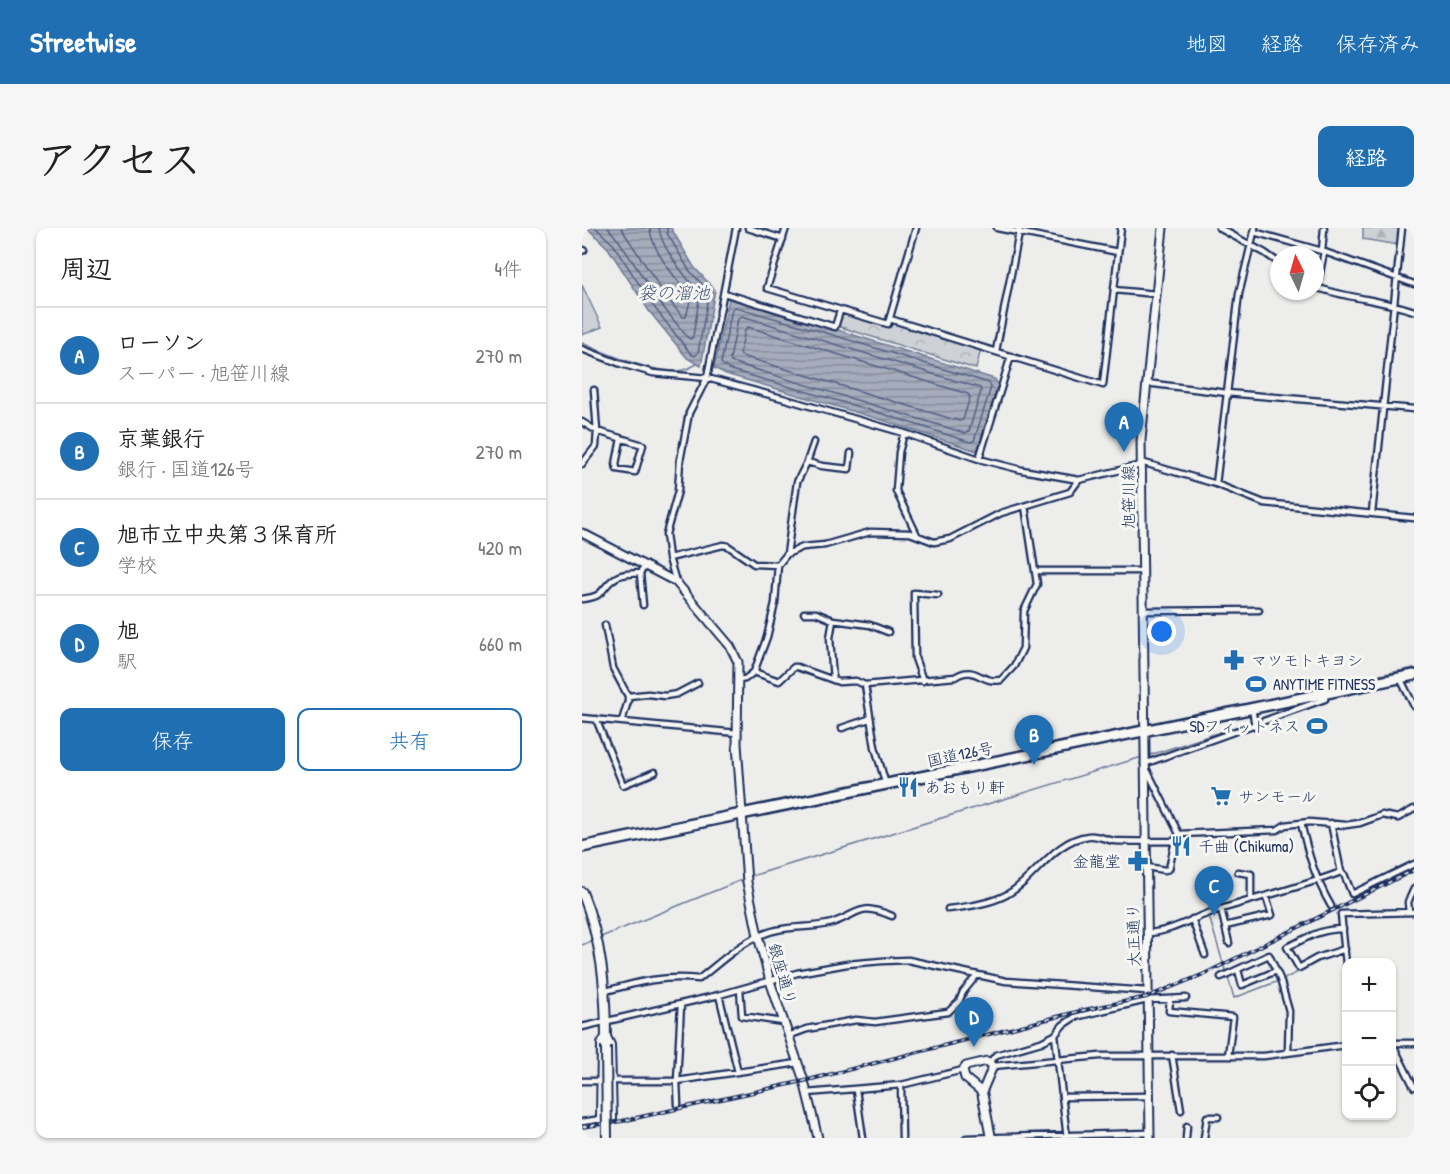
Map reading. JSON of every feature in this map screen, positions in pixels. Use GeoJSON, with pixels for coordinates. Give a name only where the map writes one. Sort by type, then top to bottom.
{"type":"FeatureCollection","features":[{"type":"Feature","properties":{"kind":"highway","name":"国道126号"},"geometry":{"type":"LineString","coordinates":[[582,847],[1414,675]]}},
{"type":"Feature","properties":{"kind":"main road"},"geometry":{"type":"LineString","coordinates":[[582,892],[598,939],[606,991],[607,1138]]}},
{"type":"Feature","properties":{"kind":"main road"},"geometry":{"type":"LineString","coordinates":[[606,1037],[610,1045],[612,1119],[601,1119],[602,1044],[606,1037]]}},
{"type":"Feature","properties":{"kind":"main road"},"geometry":{"type":"LineString","coordinates":[[982,1092],[991,1138]]}},
{"type":"Feature","properties":{"kind":"street"},"geometry":{"type":"LineString","coordinates":[[676,582],[669,558],[666,534],[678,491],[680,461],[687,423],[707,378],[736,228]]}},
{"type":"Feature","properties":{"kind":"street"},"geometry":{"type":"LineString","coordinates":[[748,228],[783,239]]}},
{"type":"Feature","properties":{"kind":"street"},"geometry":{"type":"LineString","coordinates":[[786,228],[767,288],[888,324],[916,228]]}},
{"type":"Feature","properties":{"kind":"street"},"geometry":{"type":"LineString","coordinates":[[997,228],[1019,230],[1118,252]]}},
{"type":"Feature","properties":{"kind":"street"},"geometry":{"type":"LineString","coordinates":[[890,319],[1104,385],[1121,228]]}},
{"type":"Feature","properties":{"kind":"street","name":"旭笹川線"},"geometry":{"type":"LineString","coordinates":[[1144,731],[1141,463],[1146,383],[1163,228]]}},
{"type":"Feature","properties":{"kind":"street"},"geometry":{"type":"LineString","coordinates":[[1219,228],[1251,244],[1270,257]]}},
{"type":"Feature","properties":{"kind":"street"},"geometry":{"type":"LineString","coordinates":[[1323,246],[1324,228]]}},
{"type":"Feature","properties":{"kind":"street"},"geometry":{"type":"LineString","coordinates":[[1372,513],[1402,228]]}},
{"type":"Feature","properties":{"kind":"street"},"geometry":{"type":"LineString","coordinates":[[996,351],[1019,230]]}},
{"type":"Feature","properties":{"kind":"street"},"geometry":{"type":"LineString","coordinates":[[1216,484],[1239,294],[1254,230],[1304,246]]}},
{"type":"Feature","properties":{"kind":"street"},"geometry":{"type":"LineString","coordinates":[[1324,252],[1414,284]]}},
{"type":"Feature","properties":{"kind":"street"},"geometry":{"type":"LineString","coordinates":[[1324,289],[1414,311]]}},
{"type":"Feature","properties":{"kind":"street"},"geometry":{"type":"LineString","coordinates":[[1114,290],[1156,294]]}},
{"type":"Feature","properties":{"kind":"street"},"geometry":{"type":"LineString","coordinates":[[724,293],[835,327],[840,311]]}},
{"type":"Feature","properties":{"kind":"street"},"geometry":{"type":"LineString","coordinates":[[582,349],[653,373],[707,378],[904,433],[980,459],[1022,470],[1079,480],[1141,463],[1216,484],[1264,503],[1414,518]]}},
{"type":"Feature","properties":{"kind":"street"},"geometry":{"type":"LineString","coordinates":[[980,459],[1011,356]]}},
{"type":"Feature","properties":{"kind":"street"},"geometry":{"type":"LineString","coordinates":[[1146,383],[1227,393],[1414,409]]}},
{"type":"Feature","properties":{"kind":"street"},"geometry":{"type":"LineString","coordinates":[[582,464],[596,446],[594,390]]}},
{"type":"Feature","properties":{"kind":"street"},"geometry":{"type":"LineString","coordinates":[[582,422],[597,431],[644,445],[635,472],[617,469],[621,439]]}},
{"type":"Feature","properties":{"kind":"street"},"geometry":{"type":"LineString","coordinates":[[904,433],[899,452],[896,491],[917,535]]}},
{"type":"Feature","properties":{"kind":"street"},"geometry":{"type":"LineString","coordinates":[[787,554],[797,482],[814,442]]}},
{"type":"Feature","properties":{"kind":"street"},"geometry":{"type":"LineString","coordinates":[[807,462],[849,469],[851,453]]}},
{"type":"Feature","properties":{"kind":"street"},"geometry":{"type":"LineString","coordinates":[[739,680],[745,679],[754,672],[767,638],[775,603],[778,565],[787,554],[803,547],[867,533],[908,533],[934,543],[950,539],[1001,513],[1070,492],[1079,480]]}},
{"type":"Feature","properties":{"kind":"street"},"geometry":{"type":"LineString","coordinates":[[754,672],[779,681],[797,667],[833,680],[856,681],[865,685],[955,678],[963,672],[971,671],[996,681],[1005,677],[1014,666],[1023,648],[1024,611],[1037,584],[1025,506]]}},
{"type":"Feature","properties":{"kind":"street"},"geometry":{"type":"LineString","coordinates":[[582,533],[676,582]]}},
{"type":"Feature","properties":{"kind":"street"},"geometry":{"type":"LineString","coordinates":[[669,558],[723,545],[754,564],[778,565]]}},
{"type":"Feature","properties":{"kind":"street"},"geometry":{"type":"LineString","coordinates":[[643,605],[640,573],[646,565]]}},
{"type":"Feature","properties":{"kind":"street"},"geometry":{"type":"LineString","coordinates":[[1035,571],[1142,571]]}},
{"type":"Feature","properties":{"kind":"street"},"geometry":{"type":"LineString","coordinates":[[582,599],[594,597],[603,592],[613,579],[622,574],[640,573]]}},
{"type":"Feature","properties":{"kind":"street","name":"銀座通り"},"geometry":{"type":"LineString","coordinates":[[676,582],[730,646],[738,662],[737,733],[747,878],[758,936],[770,981],[798,1063],[818,1138]]}},
{"type":"Feature","properties":{"kind":"street"},"geometry":{"type":"LineString","coordinates":[[922,681],[915,658],[914,593],[938,595]]}},
{"type":"Feature","properties":{"kind":"street"},"geometry":{"type":"LineString","coordinates":[[1143,611],[1259,610]]}},
{"type":"Feature","properties":{"kind":"street"},"geometry":{"type":"LineString","coordinates":[[804,613],[821,614],[833,620],[870,625],[888,632]]}},
{"type":"Feature","properties":{"kind":"street"},"geometry":{"type":"LineString","coordinates":[[833,620],[830,638],[833,680]]}},
{"type":"Feature","properties":{"kind":"street"},"geometry":{"type":"LineString","coordinates":[[605,625],[613,668],[628,696],[622,721]]}},
{"type":"Feature","properties":{"kind":"street"},"geometry":{"type":"LineString","coordinates":[[1400,678],[1414,706]]}},
{"type":"Feature","properties":{"kind":"street"},"geometry":{"type":"LineString","coordinates":[[628,696],[677,694],[698,683]]}},
{"type":"Feature","properties":{"kind":"street"},"geometry":{"type":"LineString","coordinates":[[865,685],[869,719],[886,785]]}},
{"type":"Feature","properties":{"kind":"street"},"geometry":{"type":"LineString","coordinates":[[1179,834],[1144,764],[1325,699],[1325,693]]}},
{"type":"Feature","properties":{"kind":"street"},"geometry":{"type":"LineString","coordinates":[[1252,708],[1254,723]]}},
{"type":"Feature","properties":{"kind":"street"},"geometry":{"type":"LineString","coordinates":[[582,718],[737,733]]}},
{"type":"Feature","properties":{"kind":"street"},"geometry":{"type":"LineString","coordinates":[[596,719],[623,784],[655,771]]}},
{"type":"Feature","properties":{"kind":"street"},"geometry":{"type":"LineString","coordinates":[[842,728],[869,719]]}},
{"type":"Feature","properties":{"kind":"street","name":"大正通り"},"geometry":{"type":"LineString","coordinates":[[1144,731],[1149,1135]]}},
{"type":"Feature","properties":{"kind":"street"},"geometry":{"type":"LineString","coordinates":[[1179,834],[1221,832],[1227,834],[1278,830],[1286,825],[1301,823],[1346,825],[1360,823],[1382,814],[1398,818],[1414,810]]}},
{"type":"Feature","properties":{"kind":"street"},"geometry":{"type":"LineString","coordinates":[[1301,823],[1317,881],[1331,906]]}},
{"type":"Feature","properties":{"kind":"street"},"geometry":{"type":"LineString","coordinates":[[1331,824],[1341,872],[1352,894],[1414,864]]}},
{"type":"Feature","properties":{"kind":"street"},"geometry":{"type":"LineString","coordinates":[[1146,867],[1169,869],[1175,841],[1179,834]]}},
{"type":"Feature","properties":{"kind":"street"},"geometry":{"type":"LineString","coordinates":[[948,909],[973,906],[1006,895],[1028,879],[1048,858],[1067,843],[1089,835],[1114,841],[1175,841]]}},
{"type":"Feature","properties":{"kind":"street"},"geometry":{"type":"LineString","coordinates":[[1238,872],[1251,874],[1251,900]]}},
{"type":"Feature","properties":{"kind":"street"},"geometry":{"type":"LineString","coordinates":[[1147,933],[1162,932],[1221,909],[1341,872]]}},
{"type":"Feature","properties":{"kind":"street"},"geometry":{"type":"LineString","coordinates":[[1346,958],[1341,914],[1411,912],[1408,902],[1414,889]]}},
{"type":"Feature","properties":{"kind":"street"},"geometry":{"type":"LineString","coordinates":[[1225,926],[1272,915],[1266,896]]}},
{"type":"Feature","properties":{"kind":"street"},"geometry":{"type":"LineString","coordinates":[[606,991],[646,980],[676,976],[699,979],[758,936],[775,930],[833,922],[859,909],[867,908],[892,916]]}},
{"type":"Feature","properties":{"kind":"street"},"geometry":{"type":"LineString","coordinates":[[1221,909],[1229,943]]}},
{"type":"Feature","properties":{"kind":"street"},"geometry":{"type":"LineString","coordinates":[[1192,920],[1205,955]]}},
{"type":"Feature","properties":{"kind":"street"},"geometry":{"type":"LineString","coordinates":[[1343,929],[1314,932],[1310,937],[1287,947],[1299,968],[1317,958],[1345,950]]}},
{"type":"Feature","properties":{"kind":"street"},"geometry":{"type":"LineString","coordinates":[[1221,977],[1269,955],[1289,1011],[1288,1052]]}},
{"type":"Feature","properties":{"kind":"street"},"geometry":{"type":"LineString","coordinates":[[582,1027],[719,995],[797,973],[847,964],[908,960],[1006,981],[1147,991]]}},
{"type":"Feature","properties":{"kind":"street"},"geometry":{"type":"LineString","coordinates":[[1238,970],[1242,986],[1276,971]]}},
{"type":"Feature","properties":{"kind":"street"},"geometry":{"type":"LineString","coordinates":[[788,1036],[807,1029],[856,1020],[875,1022],[948,1012],[959,1002],[963,992],[977,975]]}},
{"type":"Feature","properties":{"kind":"street"},"geometry":{"type":"LineString","coordinates":[[740,989],[742,1016],[783,1022]]}},
{"type":"Feature","properties":{"kind":"street"},"geometry":{"type":"LineString","coordinates":[[719,995],[738,1072]]}},
{"type":"Feature","properties":{"kind":"street"},"geometry":{"type":"LineString","coordinates":[[963,1070],[965,1078],[982,1092],[996,1055],[1041,1042],[1055,1035],[1063,1025],[1075,1017],[1148,1000],[1186,998]]}},
{"type":"Feature","properties":{"kind":"street"},"geometry":{"type":"LineString","coordinates":[[1170,999],[1168,1011],[1233,1017],[1228,1056]]}},
{"type":"Feature","properties":{"kind":"street"},"geometry":{"type":"LineString","coordinates":[[678,1105],[681,1004]]}},
{"type":"Feature","properties":{"kind":"street"},"geometry":{"type":"LineString","coordinates":[[1055,1035],[1067,1136]]}},
{"type":"Feature","properties":{"kind":"street"},"geometry":{"type":"LineString","coordinates":[[1396,1043],[1414,1043]]}},
{"type":"Feature","properties":{"kind":"street"},"geometry":{"type":"LineString","coordinates":[[807,1093],[901,1085],[963,1070],[966,1065],[982,1061],[992,1064],[1100,1056],[1264,1056],[1342,1046]]}},
{"type":"Feature","properties":{"kind":"street"},"geometry":{"type":"LineString","coordinates":[[1396,1051],[1414,1087]]}},
{"type":"Feature","properties":{"kind":"street"},"geometry":{"type":"LineString","coordinates":[[1172,1055],[1181,1110]]}},
{"type":"Feature","properties":{"kind":"street"},"geometry":{"type":"LineString","coordinates":[[611,1081],[677,1081],[798,1063]]}},
{"type":"Feature","properties":{"kind":"street"},"geometry":{"type":"LineString","coordinates":[[582,1081],[602,1081]]}},
{"type":"Feature","properties":{"kind":"street"},"geometry":{"type":"LineString","coordinates":[[901,1085],[902,1138]]}},
{"type":"Feature","properties":{"kind":"street"},"geometry":{"type":"LineString","coordinates":[[856,1090],[863,1138]]}},
{"type":"Feature","properties":{"kind":"street"},"geometry":{"type":"LineString","coordinates":[[1063,1097],[1149,1096]]}},
{"type":"Feature","properties":{"kind":"street"},"geometry":{"type":"LineString","coordinates":[[1204,1138],[1207,1117],[1218,1117]]}},
{"type":"Feature","properties":{"kind":"street"},"geometry":{"type":"LineString","coordinates":[[582,1122],[601,1119]]}},
{"type":"Feature","properties":{"kind":"street"},"geometry":{"type":"LineString","coordinates":[[1186,1138],[1187,1126]]}},
{"type":"Feature","properties":{"kind":"street"},"geometry":{"type":"LineString","coordinates":[[966,1138],[1149,1135]]}},
{"type":"Feature","properties":{"kind":"green space"},"geometry":{"type":"Polygon","coordinates":[[[1363,228],[1400,228],[1399,245],[1363,239],[1363,228]]]}},
{"type":"Feature","properties":{"kind":"green space"},"geometry":{"type":"Polygon","coordinates":[[[582,285],[602,327],[582,335],[582,285]]]}},
{"type":"Feature","properties":{"kind":"green space"},"geometry":{"type":"Polygon","coordinates":[[[841,313],[889,326],[891,321],[981,349],[976,369],[837,326],[841,313]]]}},
{"type":"Feature","properties":{"kind":"water","name":"袋の溜池"},"geometry":{"type":"Polygon","coordinates":[[[587,228],[671,228],[694,267],[715,290],[701,366],[687,358],[649,311],[608,248],[587,228]]]}},
{"type":"Feature","properties":{"kind":"water"},"geometry":{"type":"Polygon","coordinates":[[[729,299],[995,379],[998,385],[977,451],[726,374],[714,368],[729,299]]]}},
{"type":"Feature","properties":{"kind":"waterway"},"geometry":{"type":"LineString","coordinates":[[582,343],[660,370],[683,370],[697,364]]}},
{"type":"Feature","properties":{"kind":"waterway"},"geometry":{"type":"LineString","coordinates":[[1307,693],[1306,690],[1414,668]]}},
{"type":"Feature","properties":{"kind":"waterway"},"geometry":{"type":"LineString","coordinates":[[1147,756],[1294,708]]}},
{"type":"Feature","properties":{"kind":"waterway"},"geometry":{"type":"LineString","coordinates":[[748,877],[1142,757]]}},
{"type":"Feature","properties":{"kind":"waterway"},"geometry":{"type":"LineString","coordinates":[[601,937],[744,879]]}},
{"type":"Feature","properties":{"kind":"waterway"},"geometry":{"type":"LineString","coordinates":[[1209,916],[1226,973]]}},
{"type":"Feature","properties":{"kind":"waterway"},"geometry":{"type":"LineString","coordinates":[[582,945],[594,940]]}},
{"type":"Feature","properties":{"kind":"waterway"},"geometry":{"type":"LineString","coordinates":[[1228,977],[1234,998],[1343,953]]}},
{"type":"Feature","properties":{"kind":"railway"},"geometry":{"type":"LineString","coordinates":[[582,1127],[622,1121],[804,1081],[1084,1010],[1147,997],[1204,974],[1414,870]]}},
{"type":"Feature","properties":{"kind":"place","name":"ローソン"},"geometry":{"type":"Point","coordinates":[1124,452]}},
{"type":"Feature","properties":{"kind":"place","name":"マツモトキヨシ"},"geometry":{"type":"Point","coordinates":[1234,660]}},
{"type":"Feature","properties":{"kind":"place","name":"ANYTIME FITNESS"},"geometry":{"type":"Point","coordinates":[1256,684]}},
{"type":"Feature","properties":{"kind":"place","name":"SDフィットネス"},"geometry":{"type":"Point","coordinates":[1317,726]}},
{"type":"Feature","properties":{"kind":"place","name":"京葉銀行"},"geometry":{"type":"Point","coordinates":[1034,765]}},
{"type":"Feature","properties":{"kind":"place","name":"あおもり軒"},"geometry":{"type":"Point","coordinates":[908,787]}},
{"type":"Feature","properties":{"kind":"place","name":"サンモール"},"geometry":{"type":"Point","coordinates":[1221,796]}},
{"type":"Feature","properties":{"kind":"place","name":"千曲 (Chikuma)"},"geometry":{"type":"Point","coordinates":[1181,846]}},
{"type":"Feature","properties":{"kind":"place","name":"金龍堂"},"geometry":{"type":"Point","coordinates":[1138,861]}},
{"type":"Feature","properties":{"kind":"place","name":"旭市立中央第３保育所"},"geometry":{"type":"Point","coordinates":[1214,916]}},
{"type":"Feature","properties":{"kind":"place","name":"旭"},"geometry":{"type":"Point","coordinates":[974,1047]}}]}
